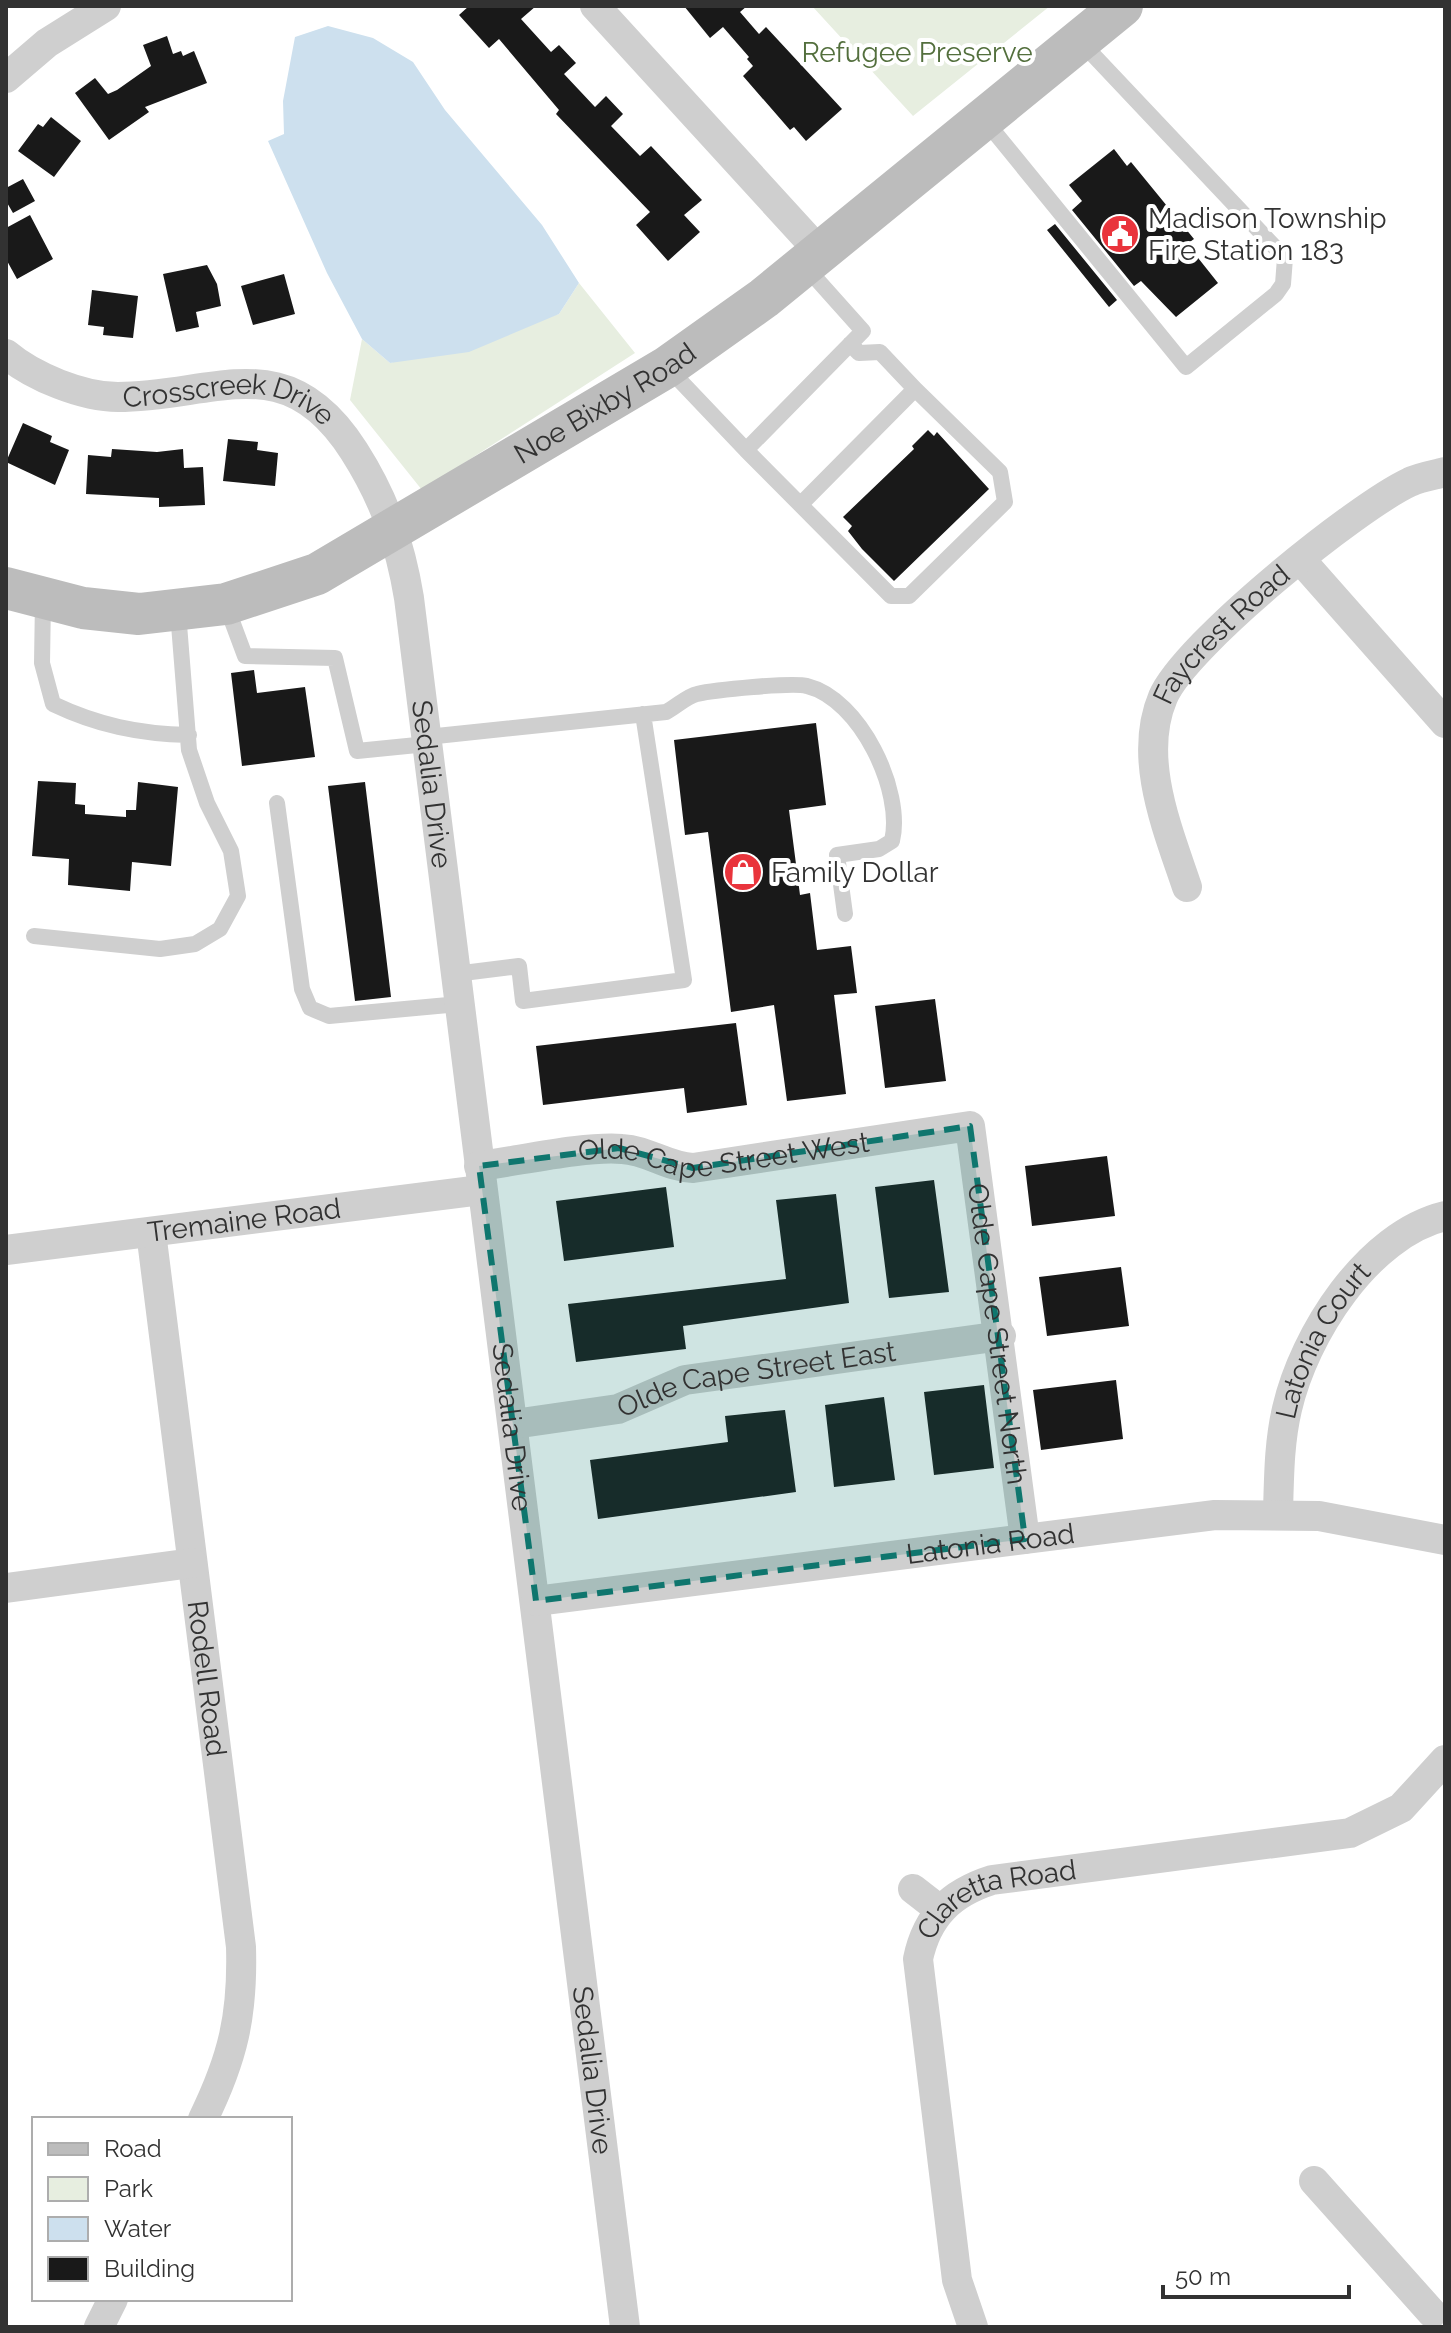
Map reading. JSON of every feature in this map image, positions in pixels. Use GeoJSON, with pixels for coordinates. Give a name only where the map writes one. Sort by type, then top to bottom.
{"type":"FeatureCollection","features":[{"type":"Feature","properties":{"kind":"street"},"geometry":{"type":"LineString","coordinates":[[6,78],[47,43],[106,6]]}},
{"type":"Feature","properties":{"kind":"street"},"geometry":{"type":"LineString","coordinates":[[595,6],[811,258]]}},
{"type":"Feature","properties":{"kind":"street","name":"Noe Bixby Road"},"geometry":{"type":"LineString","coordinates":[[24,594],[109,612],[178,612],[226,604],[317,574],[667,367],[764,298],[1122,6]]}},
{"type":"Feature","properties":{"kind":"street","name":"Crosscreek Drive"},"geometry":{"type":"LineString","coordinates":[[6,354],[21,365],[73,388],[106,396],[253,383],[302,397],[325,413],[342,432],[376,486],[394,529]]}},
{"type":"Feature","properties":{"kind":"street","name":"Faycrest Road"},"geometry":{"type":"LineString","coordinates":[[1187,887],[1162,809],[1154,771],[1155,732],[1162,698],[1182,667],[1332,531],[1410,482],[1445,472]]}},
{"type":"Feature","properties":{"kind":"street","name":"Sedalia Drive"},"geometry":{"type":"LineString","coordinates":[[394,529],[407,585],[427,740],[625,2327]]}},
{"type":"Feature","properties":{"kind":"street"},"geometry":{"type":"LineString","coordinates":[[1300,559],[1445,723]]}},
{"type":"Feature","properties":{"kind":"street","name":"Olde Cape Street West"},"geometry":{"type":"LineString","coordinates":[[480,1178],[619,1148],[643,1151],[679,1167],[693,1168],[970,1126]]}},
{"type":"Feature","properties":{"kind":"street","name":"Olde Cape Street North"},"geometry":{"type":"LineString","coordinates":[[970,1126],[1001,1336],[1025,1539]]}},
{"type":"Feature","properties":{"kind":"street","name":"Tremaine Road"},"geometry":{"type":"LineString","coordinates":[[6,1250],[151,1232],[480,1178]]}},
{"type":"Feature","properties":{"kind":"street","name":"Latonia Court"},"geometry":{"type":"LineString","coordinates":[[1278,1513],[1280,1453],[1287,1407],[1302,1362],[1326,1317],[1351,1281],[1383,1250],[1445,1216]]}},
{"type":"Feature","properties":{"kind":"street","name":"Rodell Road"},"geometry":{"type":"LineString","coordinates":[[151,1232],[241,1947],[239,2020],[231,2057],[204,2117]]}},
{"type":"Feature","properties":{"kind":"street","name":"Olde Cape Street East"},"geometry":{"type":"LineString","coordinates":[[514,1424],[618,1409],[685,1380],[1001,1336]]}},
{"type":"Feature","properties":{"kind":"street","name":"Latonia Road"},"geometry":{"type":"LineString","coordinates":[[536,1601],[1215,1515],[1278,1513],[1319,1516],[1445,1540]]}},
{"type":"Feature","properties":{"kind":"street"},"geometry":{"type":"LineString","coordinates":[[6,1588],[192,1563]]}},
{"type":"Feature","properties":{"kind":"street","name":"Claretta Road"},"geometry":{"type":"LineString","coordinates":[[973,2327],[957,2280],[918,1959],[922,1940],[940,1910],[957,1895],[992,1880],[1323,1839],[1350,1833],[1401,1808],[1445,1760]]}},
{"type":"Feature","properties":{"kind":"street"},"geometry":{"type":"LineString","coordinates":[[913,1889],[940,1910]]}},
{"type":"Feature","properties":{"kind":"street"},"geometry":{"type":"LineString","coordinates":[[1314,2181],[1431,2314]]}},
{"type":"Feature","properties":{"kind":"street"},"geometry":{"type":"LineString","coordinates":[[99,2327],[112,2301]]}},
{"type":"Feature","properties":{"kind":"lane"},"geometry":{"type":"LineString","coordinates":[[983,118],[1186,367],[1276,294],[1283,284],[1285,258],[1079,41]]}},
{"type":"Feature","properties":{"kind":"lane"},"geometry":{"type":"LineString","coordinates":[[746,450],[863,331],[811,258]]}},
{"type":"Feature","properties":{"kind":"lane"},"geometry":{"type":"LineString","coordinates":[[667,367],[891,596],[909,596],[1005,502],[1000,472],[880,352],[859,353],[850,344]]}},
{"type":"Feature","properties":{"kind":"lane"},"geometry":{"type":"LineString","coordinates":[[802,503],[915,389]]}},
{"type":"Feature","properties":{"kind":"lane"},"geometry":{"type":"LineString","coordinates":[[24,594],[53,704],[82,718],[139,734],[189,735]]}},
{"type":"Feature","properties":{"kind":"lane"},"geometry":{"type":"LineString","coordinates":[[226,604],[245,656],[335,658],[357,751],[666,712],[695,694],[804,685],[825,693],[847,712],[880,761],[896,825],[892,841],[879,849],[837,855],[845,914]]}},
{"type":"Feature","properties":{"kind":"lane"},"geometry":{"type":"LineString","coordinates":[[34,936],[160,949],[195,944],[220,929],[238,896],[231,851],[207,803],[189,750],[178,612]]}},
{"type":"Feature","properties":{"kind":"lane"},"geometry":{"type":"LineString","coordinates":[[455,974],[519,966],[523,1001],[684,980],[643,714]]}},
{"type":"Feature","properties":{"kind":"lane"},"geometry":{"type":"LineString","coordinates":[[277,803],[302,989],[310,1008],[329,1016],[459,1004]]}},
{"type":"Feature","properties":{"kind":"highlighted area"},"geometry":{"type":"Polygon","coordinates":[[[970,1126],[1025,1539],[536,1601],[479,1166],[619,1148],[693,1168],[970,1126]]]}},
{"type":"Feature","properties":{"kind":"green space","name":"Refugee Preserve"},"geometry":{"type":"Polygon","coordinates":[[[812,6],[1050,6],[913,116],[812,6]]]}},
{"type":"Feature","properties":{"kind":"green space"},"geometry":{"type":"Polygon","coordinates":[[[579,283],[635,353],[422,490],[350,400],[362,339],[390,363],[559,314],[579,283]]]}},
{"type":"Feature","properties":{"kind":"water"},"geometry":{"type":"Polygon","coordinates":[[[328,26],[373,38],[413,62],[445,110],[542,225],[579,283],[559,314],[469,352],[390,363],[362,339],[327,273],[268,141],[284,134],[283,101],[295,37],[328,26]]]}},
{"type":"Feature","properties":{"kind":"building"},"geometry":{"type":"Polygon","coordinates":[[[469,6],[536,6],[521,19],[551,52],[559,45],[576,63],[564,74],[595,107],[606,96],[623,114],[611,126],[640,156],[651,146],[702,200],[684,215],[700,232],[668,261],[636,225],[650,212],[556,114],[559,110],[499,39],[489,48],[459,15],[469,6]]]}},
{"type":"Feature","properties":{"kind":"building"},"geometry":{"type":"Polygon","coordinates":[[[684,6],[747,6],[740,12],[759,34],[766,27],[842,109],[806,141],[794,127],[790,130],[743,76],[753,66],[723,27],[710,38],[684,6]]]}},
{"type":"Feature","properties":{"kind":"building"},"geometry":{"type":"Polygon","coordinates":[[[167,36],[173,54],[181,51],[183,56],[194,51],[207,83],[145,107],[149,112],[109,140],[75,93],[95,78],[108,94],[117,90],[151,66],[143,45],[167,36]]]}},
{"type":"Feature","properties":{"kind":"building"},"geometry":{"type":"Polygon","coordinates":[[[51,117],[81,141],[54,177],[18,151],[38,124],[43,127],[51,117]]]}},
{"type":"Feature","properties":{"kind":"building","name":"Madison Township Fire Station 183"},"geometry":{"type":"Polygon","coordinates":[[[1114,149],[1127,166],[1131,162],[1194,239],[1187,244],[1218,283],[1176,317],[1141,281],[1134,286],[1072,210],[1082,201],[1069,185],[1114,149]]]}},
{"type":"Feature","properties":{"kind":"building"},"geometry":{"type":"Polygon","coordinates":[[[23,179],[35,201],[13,213],[6,201],[6,188],[23,179]]]}},
{"type":"Feature","properties":{"kind":"building"},"geometry":{"type":"Polygon","coordinates":[[[30,215],[53,259],[17,279],[6,259],[6,228],[30,215]]]}},
{"type":"Feature","properties":{"kind":"building"},"geometry":{"type":"Polygon","coordinates":[[[1055,224],[1117,300],[1109,307],[1047,230],[1055,224]]]}},
{"type":"Feature","properties":{"kind":"building"},"geometry":{"type":"Polygon","coordinates":[[[207,265],[217,284],[221,306],[196,312],[199,327],[176,332],[163,274],[207,265]]]}},
{"type":"Feature","properties":{"kind":"building"},"geometry":{"type":"Polygon","coordinates":[[[284,274],[295,314],[253,325],[241,286],[284,274]]]}},
{"type":"Feature","properties":{"kind":"building"},"geometry":{"type":"Polygon","coordinates":[[[92,290],[138,296],[133,338],[103,335],[104,327],[88,325],[92,290]]]}},
{"type":"Feature","properties":{"kind":"building"},"geometry":{"type":"Polygon","coordinates":[[[23,423],[52,436],[50,442],[69,450],[55,485],[6,462],[23,423]]]}},
{"type":"Feature","properties":{"kind":"building"},"geometry":{"type":"Polygon","coordinates":[[[928,430],[934,436],[937,432],[989,489],[894,581],[862,549],[848,531],[852,526],[843,517],[914,449],[912,446],[928,430]]]}},
{"type":"Feature","properties":{"kind":"building"},"geometry":{"type":"Polygon","coordinates":[[[228,439],[258,442],[257,450],[278,453],[275,486],[223,481],[228,439]]]}},
{"type":"Feature","properties":{"kind":"building"},"geometry":{"type":"Polygon","coordinates":[[[112,449],[157,452],[183,449],[184,468],[203,467],[205,505],[159,507],[159,498],[86,494],[88,455],[111,457],[112,449]]]}},
{"type":"Feature","properties":{"kind":"building"},"geometry":{"type":"Polygon","coordinates":[[[254,670],[257,693],[305,687],[315,757],[242,766],[231,673],[254,670]]]}},
{"type":"Feature","properties":{"kind":"building"},"geometry":{"type":"Polygon","coordinates":[[[816,723],[826,805],[789,810],[800,895],[810,893],[817,950],[851,946],[857,993],[834,995],[846,1094],[787,1101],[774,1005],[731,1012],[708,832],[685,835],[674,740],[816,723]]]}},
{"type":"Feature","properties":{"kind":"building"},"geometry":{"type":"Polygon","coordinates":[[[38,781],[76,783],[75,804],[85,805],[85,814],[126,817],[126,810],[136,810],[138,782],[178,787],[171,866],[132,862],[130,891],[68,885],[69,859],[32,856],[38,781]]]}},
{"type":"Feature","properties":{"kind":"building"},"geometry":{"type":"Polygon","coordinates":[[[365,782],[391,997],[355,1001],[328,786],[365,782]]]}},
{"type":"Feature","properties":{"kind":"building"},"geometry":{"type":"Polygon","coordinates":[[[935,999],[946,1081],[885,1088],[875,1006],[935,999]]]}},
{"type":"Feature","properties":{"kind":"building"},"geometry":{"type":"Polygon","coordinates":[[[736,1023],[747,1105],[687,1113],[684,1088],[543,1105],[536,1046],[736,1023]]]}},
{"type":"Feature","properties":{"kind":"building"},"geometry":{"type":"Polygon","coordinates":[[[1107,1156],[1115,1216],[1032,1226],[1025,1166],[1107,1156]]]}},
{"type":"Feature","properties":{"kind":"building"},"geometry":{"type":"Polygon","coordinates":[[[934,1180],[949,1292],[889,1298],[875,1187],[934,1180]]]}},
{"type":"Feature","properties":{"kind":"building"},"geometry":{"type":"Polygon","coordinates":[[[666,1187],[674,1247],[564,1261],[556,1201],[666,1187]]]}},
{"type":"Feature","properties":{"kind":"building"},"geometry":{"type":"Polygon","coordinates":[[[836,1194],[849,1303],[683,1326],[686,1349],[576,1362],[568,1304],[786,1279],[776,1200],[836,1194]]]}},
{"type":"Feature","properties":{"kind":"building"},"geometry":{"type":"Polygon","coordinates":[[[1121,1267],[1129,1326],[1047,1336],[1039,1277],[1121,1267]]]}},
{"type":"Feature","properties":{"kind":"building"},"geometry":{"type":"Polygon","coordinates":[[[1116,1380],[1123,1439],[1041,1450],[1033,1390],[1116,1380]]]}},
{"type":"Feature","properties":{"kind":"building"},"geometry":{"type":"Polygon","coordinates":[[[984,1385],[994,1468],[934,1475],[924,1392],[984,1385]]]}},
{"type":"Feature","properties":{"kind":"building"},"geometry":{"type":"Polygon","coordinates":[[[884,1397],[895,1480],[834,1487],[825,1405],[884,1397]]]}},
{"type":"Feature","properties":{"kind":"building"},"geometry":{"type":"Polygon","coordinates":[[[785,1410],[796,1492],[598,1519],[590,1460],[728,1442],[725,1416],[785,1410]]]}},
{"type":"Feature","properties":{"kind":"place","name":"Madison Township Fire Station 183"},"geometry":{"type":"Point","coordinates":[1120,234]}},
{"type":"Feature","properties":{"kind":"place","name":"Family Dollar"},"geometry":{"type":"Point","coordinates":[743,872]}}]}
